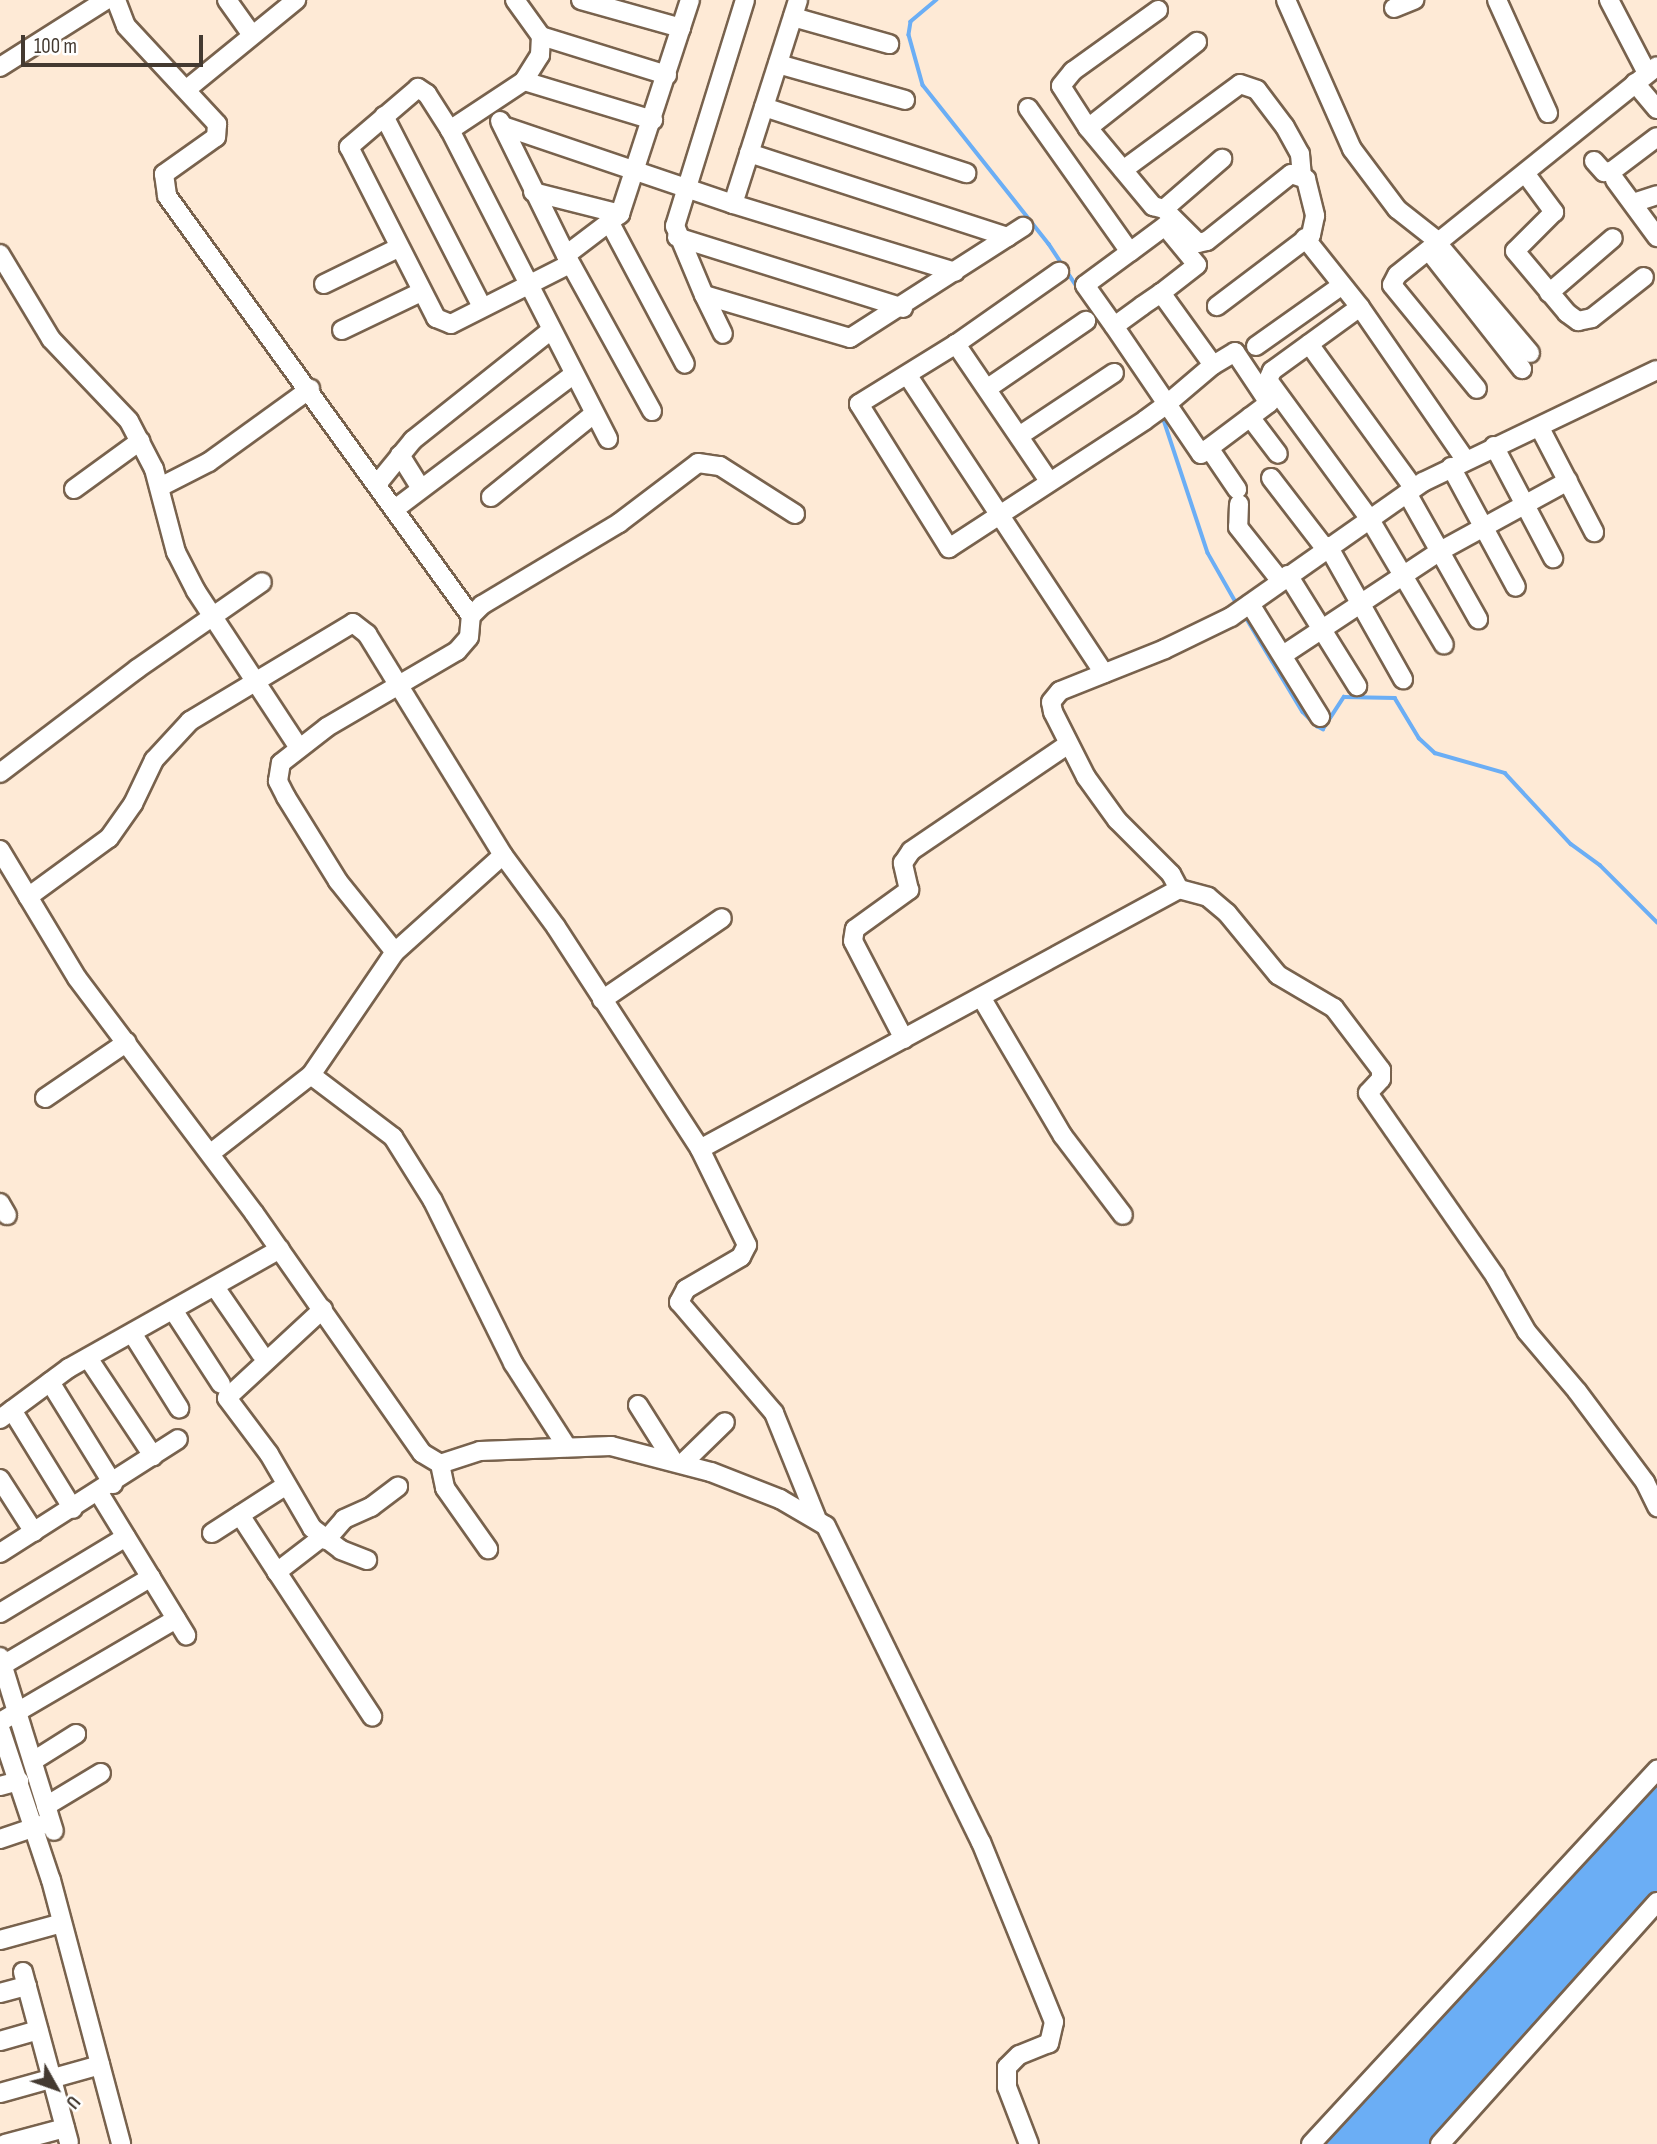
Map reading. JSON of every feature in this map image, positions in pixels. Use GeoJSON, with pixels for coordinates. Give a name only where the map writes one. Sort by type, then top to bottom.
{"type":"FeatureCollection","features":[{"type":"Feature","properties":{"kind":"street"},"geometry":{"type":"LineString","coordinates":[[0,67],[106,0]]}},
{"type":"Feature","properties":{"kind":"street"},"geometry":{"type":"LineString","coordinates":[[116,0],[125,26],[212,116],[218,131],[216,137],[164,174],[162,185],[211,259],[310,389],[471,615],[468,636],[457,651],[298,746],[277,771],[282,789],[338,881],[395,952]]}},
{"type":"Feature","properties":{"kind":"street"},"geometry":{"type":"LineString","coordinates":[[227,0],[252,35]]}},
{"type":"Feature","properties":{"kind":"street"},"geometry":{"type":"LineString","coordinates":[[187,89],[296,0]]}},
{"type":"Feature","properties":{"kind":"street"},"geometry":{"type":"LineString","coordinates":[[515,0],[541,36],[667,75]]}},
{"type":"Feature","properties":{"kind":"street"},"geometry":{"type":"LineString","coordinates":[[581,0],[681,28]]}},
{"type":"Feature","properties":{"kind":"street"},"geometry":{"type":"LineString","coordinates":[[608,439],[550,331],[527,285],[450,130],[422,88],[384,116],[349,147],[421,292],[441,323],[451,324],[481,305],[527,285],[568,260],[616,219],[637,170],[690,0]]}},
{"type":"Feature","properties":{"kind":"street"},"geometry":{"type":"LineString","coordinates":[[723,334],[677,237],[675,226],[685,185],[745,0]]}},
{"type":"Feature","properties":{"kind":"street"},"geometry":{"type":"LineString","coordinates":[[1286,0],[1352,149],[1397,209],[1434,246],[1526,361]]}},
{"type":"Feature","properties":{"kind":"street"},"geometry":{"type":"LineString","coordinates":[[1394,8],[1414,0]]}},
{"type":"Feature","properties":{"kind":"street"},"geometry":{"type":"LineString","coordinates":[[1497,0],[1548,113]]}},
{"type":"Feature","properties":{"kind":"street"},"geometry":{"type":"LineString","coordinates":[[1609,0],[1646,74],[1657,108]]}},
{"type":"Feature","properties":{"kind":"street"},"geometry":{"type":"LineString","coordinates":[[733,204],[795,8],[889,44]]}},
{"type":"Feature","properties":{"kind":"street"},"geometry":{"type":"LineString","coordinates":[[1158,10],[1065,79],[1061,86],[1088,128],[1148,202],[1164,209],[1198,243],[1207,241],[1291,174],[1303,175]]}},
{"type":"Feature","properties":{"kind":"street"},"geometry":{"type":"LineString","coordinates":[[450,130],[524,81],[540,55],[541,36]]}},
{"type":"Feature","properties":{"kind":"street"},"geometry":{"type":"LineString","coordinates":[[1088,128],[1197,42]]}},
{"type":"Feature","properties":{"kind":"street"},"geometry":{"type":"LineString","coordinates":[[778,64],[905,100]]}},
{"type":"Feature","properties":{"kind":"street"},"geometry":{"type":"LineString","coordinates":[[1476,389],[1392,285],[1397,275],[1646,74]]}},
{"type":"Feature","properties":{"kind":"street"},"geometry":{"type":"LineString","coordinates":[[524,81],[653,120]]}},
{"type":"Feature","properties":{"kind":"street"},"geometry":{"type":"LineString","coordinates":[[1123,170],[1240,84],[1257,90],[1285,127],[1300,154],[1315,223],[1305,238],[1217,306]]}},
{"type":"Feature","properties":{"kind":"street"},"geometry":{"type":"LineString","coordinates":[[490,106],[503,126],[568,260],[652,411]]}},
{"type":"Feature","properties":{"kind":"street"},"geometry":{"type":"LineString","coordinates":[[764,107],[966,173]]}},
{"type":"Feature","properties":{"kind":"street"},"geometry":{"type":"LineString","coordinates":[[1028,108],[1130,252]]}},
{"type":"Feature","properties":{"kind":"street"},"geometry":{"type":"LineString","coordinates":[[384,116],[481,305]]}},
{"type":"Feature","properties":{"kind":"street"},"geometry":{"type":"LineString","coordinates":[[503,126],[685,185],[733,204],[955,272]]}},
{"type":"Feature","properties":{"kind":"street"},"geometry":{"type":"LineString","coordinates":[[1594,161],[1604,172],[1612,171],[1657,137]]}},
{"type":"Feature","properties":{"kind":"street"},"geometry":{"type":"LineString","coordinates":[[704,295],[839,338],[850,338],[903,308],[1016,232],[749,153]]}},
{"type":"Feature","properties":{"kind":"street"},"geometry":{"type":"LineString","coordinates":[[1164,209],[1222,159]]}},
{"type":"Feature","properties":{"kind":"street"},"geometry":{"type":"LineString","coordinates":[[1525,173],[1554,215],[1515,251],[1549,293],[1578,321],[1592,318],[1644,277]]}},
{"type":"Feature","properties":{"kind":"street"},"geometry":{"type":"LineString","coordinates":[[1615,180],[1657,237]]}},
{"type":"Feature","properties":{"kind":"street"},"geometry":{"type":"LineString","coordinates":[[533,192],[616,219],[685,364]]}},
{"type":"Feature","properties":{"kind":"street"},"geometry":{"type":"LineString","coordinates":[[1633,204],[1657,195]]}},
{"type":"Feature","properties":{"kind":"street"},"geometry":{"type":"LineString","coordinates":[[1059,272],[908,376],[859,404],[875,436],[949,548],[1162,408],[1213,365],[1235,352],[1269,403],[1201,454],[1162,408],[1114,326],[1085,285],[1165,226],[1197,265],[1114,326]]}},
{"type":"Feature","properties":{"kind":"street"},"geometry":{"type":"LineString","coordinates":[[677,237],[903,308]]}},
{"type":"Feature","properties":{"kind":"street"},"geometry":{"type":"LineString","coordinates":[[1305,238],[1360,307],[1458,463],[1483,526],[1516,587]]}},
{"type":"Feature","properties":{"kind":"street"},"geometry":{"type":"LineString","coordinates":[[1549,293],[1613,238]]}},
{"type":"Feature","properties":{"kind":"street"},"geometry":{"type":"LineString","coordinates":[[324,284],[398,248]]}},
{"type":"Feature","properties":{"kind":"street"},"geometry":{"type":"LineString","coordinates":[[0,254],[51,339],[115,405],[140,441],[160,487],[160,503],[176,552],[210,616],[298,746]]}},
{"type":"Feature","properties":{"kind":"street"},"geometry":{"type":"LineString","coordinates":[[1256,346],[1342,285]]}},
{"type":"Feature","properties":{"kind":"street"},"geometry":{"type":"LineString","coordinates":[[342,330],[421,292]]}},
{"type":"Feature","properties":{"kind":"street"},"geometry":{"type":"LineString","coordinates":[[1161,293],[1213,365]]}},
{"type":"Feature","properties":{"kind":"street"},"geometry":{"type":"LineString","coordinates":[[1360,307],[1272,370],[1268,380],[1368,519],[1444,645]]}},
{"type":"Feature","properties":{"kind":"street"},"geometry":{"type":"LineString","coordinates":[[988,388],[1086,321]]}},
{"type":"Feature","properties":{"kind":"street"},"geometry":{"type":"LineString","coordinates":[[378,483],[400,455],[550,331]]}},
{"type":"Feature","properties":{"kind":"street"},"geometry":{"type":"LineString","coordinates":[[956,344],[1049,481]]}},
{"type":"Feature","properties":{"kind":"street"},"geometry":{"type":"LineString","coordinates":[[1309,344],[1410,490],[1478,619]]}},
{"type":"Feature","properties":{"kind":"street"},"geometry":{"type":"LineString","coordinates":[[1179,889],[1171,874],[1097,795],[1067,745],[1051,702],[1060,691],[1165,649],[1244,608],[1326,547],[1410,490],[1458,463],[1657,370]]}},
{"type":"Feature","properties":{"kind":"street"},"geometry":{"type":"LineString","coordinates":[[1019,436],[1114,373]]}},
{"type":"Feature","properties":{"kind":"street"},"geometry":{"type":"LineString","coordinates":[[395,509],[573,375]]}},
{"type":"Feature","properties":{"kind":"street"},"geometry":{"type":"LineString","coordinates":[[908,376],[1104,673]]}},
{"type":"Feature","properties":{"kind":"street"},"geometry":{"type":"LineString","coordinates":[[160,487],[209,462],[310,389]]}},
{"type":"Feature","properties":{"kind":"street"},"geometry":{"type":"LineString","coordinates":[[491,497],[594,414]]}},
{"type":"Feature","properties":{"kind":"street"},"geometry":{"type":"LineString","coordinates":[[1250,417],[1278,454]]}},
{"type":"Feature","properties":{"kind":"street"},"geometry":{"type":"LineString","coordinates":[[1542,432],[1594,532]]}},
{"type":"Feature","properties":{"kind":"street"},"geometry":{"type":"LineString","coordinates":[[74,489],[140,441]]}},
{"type":"Feature","properties":{"kind":"street"},"geometry":{"type":"LineString","coordinates":[[1494,446],[1553,558]]}},
{"type":"Feature","properties":{"kind":"street"},"geometry":{"type":"LineString","coordinates":[[1209,448],[1238,496],[1238,527],[1284,577],[1322,629],[1357,686]]}},
{"type":"Feature","properties":{"kind":"street"},"geometry":{"type":"LineString","coordinates":[[400,455],[421,488]]}},
{"type":"Feature","properties":{"kind":"street"},"geometry":{"type":"LineString","coordinates":[[471,615],[503,591],[619,523],[698,463],[720,466],[794,514]]}},
{"type":"Feature","properties":{"kind":"street"},"geometry":{"type":"LineString","coordinates":[[1271,478],[1326,547],[1403,679]]}},
{"type":"Feature","properties":{"kind":"street"},"geometry":{"type":"LineString","coordinates":[[1283,655],[1440,551],[1568,481]]}},
{"type":"Feature","properties":{"kind":"street"},"geometry":{"type":"LineString","coordinates":[[0,773],[210,616],[262,582]]}},
{"type":"Feature","properties":{"kind":"street"},"geometry":{"type":"LineString","coordinates":[[1244,608],[1283,655],[1321,717]]}},
{"type":"Feature","properties":{"kind":"street"},"geometry":{"type":"LineString","coordinates":[[28,897],[109,838],[133,804],[154,760],[183,728],[255,681],[353,623],[367,634],[503,855],[556,927],[700,1149],[747,1245],[741,1257],[686,1289],[679,1302],[774,1413],[816,1517],[857,1584],[981,1842],[1054,2022],[1049,2043],[1019,2055],[1007,2067],[1007,2087],[1028,2144]]}},
{"type":"Feature","properties":{"kind":"street"},"geometry":{"type":"LineString","coordinates":[[904,1038],[853,941],[855,929],[909,890],[903,863],[912,851],[1067,745]]}},
{"type":"Feature","properties":{"kind":"street"},"geometry":{"type":"LineString","coordinates":[[0,850],[77,978],[211,1153],[422,1453],[440,1464],[444,1488],[488,1549]]}},
{"type":"Feature","properties":{"kind":"street"},"geometry":{"type":"LineString","coordinates":[[211,1153],[311,1075],[351,1010],[395,952],[503,855]]}},
{"type":"Feature","properties":{"kind":"street"},"geometry":{"type":"LineString","coordinates":[[700,1149],[1179,889],[1208,897],[1227,913],[1278,975],[1334,1009],[1381,1070],[1381,1079],[1368,1093],[1495,1276],[1527,1332],[1577,1391],[1645,1482],[1657,1507]]}},
{"type":"Feature","properties":{"kind":"street"},"geometry":{"type":"LineString","coordinates":[[602,1000],[722,918]]}},
{"type":"Feature","properties":{"kind":"street"},"geometry":{"type":"LineString","coordinates":[[981,997],[1063,1136],[1124,1215]]}},
{"type":"Feature","properties":{"kind":"street"},"geometry":{"type":"LineString","coordinates":[[45,1098],[127,1042]]}},
{"type":"Feature","properties":{"kind":"street"},"geometry":{"type":"LineString","coordinates":[[311,1075],[393,1137],[433,1201],[513,1363],[567,1447]]}},
{"type":"Feature","properties":{"kind":"street"},"geometry":{"type":"LineString","coordinates":[[73,1509],[6,1415],[88,1358],[280,1249]]}},
{"type":"Feature","properties":{"kind":"street"},"geometry":{"type":"LineString","coordinates":[[215,1286],[261,1354]]}},
{"type":"Feature","properties":{"kind":"street"},"geometry":{"type":"LineString","coordinates":[[323,1309],[227,1398],[269,1454],[300,1514],[324,1539],[367,1560]]}},
{"type":"Feature","properties":{"kind":"street"},"geometry":{"type":"LineString","coordinates":[[173,1310],[221,1384]]}},
{"type":"Feature","properties":{"kind":"street"},"geometry":{"type":"LineString","coordinates":[[132,1333],[179,1408]]}},
{"type":"Feature","properties":{"kind":"street"},"geometry":{"type":"LineString","coordinates":[[88,1358],[153,1456]]}},
{"type":"Feature","properties":{"kind":"street"},"geometry":{"type":"LineString","coordinates":[[50,1382],[106,1488],[126,1537],[186,1636]]}},
{"type":"Feature","properties":{"kind":"street"},"geometry":{"type":"LineString","coordinates":[[638,1405],[678,1461]]}},
{"type":"Feature","properties":{"kind":"street"},"geometry":{"type":"LineString","coordinates":[[678,1461],[725,1422]]}},
{"type":"Feature","properties":{"kind":"street"},"geometry":{"type":"LineString","coordinates":[[0,1553],[106,1488],[178,1439]]}},
{"type":"Feature","properties":{"kind":"street"},"geometry":{"type":"LineString","coordinates":[[440,1464],[480,1451],[611,1446],[678,1461],[816,1517]]}},
{"type":"Feature","properties":{"kind":"street"},"geometry":{"type":"LineString","coordinates":[[0,1479],[34,1532]]}},
{"type":"Feature","properties":{"kind":"street"},"geometry":{"type":"LineString","coordinates":[[212,1533],[285,1486]]}},
{"type":"Feature","properties":{"kind":"street"},"geometry":{"type":"LineString","coordinates":[[277,1573],[324,1539],[344,1518],[372,1507],[398,1487]]}},
{"type":"Feature","properties":{"kind":"street"},"geometry":{"type":"LineString","coordinates":[[240,1515],[372,1716]]}},
{"type":"Feature","properties":{"kind":"street"},"geometry":{"type":"LineString","coordinates":[[0,1614],[126,1537]]}},
{"type":"Feature","properties":{"kind":"street"},"geometry":{"type":"LineString","coordinates":[[121,2144],[62,1923],[33,1760],[2,1661],[151,1577]]}},
{"type":"Feature","properties":{"kind":"street"},"geometry":{"type":"LineString","coordinates":[[46,1822],[19,1782],[1,1732],[19,1712],[176,1619]]}},
{"type":"Feature","properties":{"kind":"street"},"geometry":{"type":"LineString","coordinates":[[33,1760],[76,1734]]}},
{"type":"Feature","properties":{"kind":"street"},"geometry":{"type":"LineString","coordinates":[[1311,2144],[1657,1770]]}},
{"type":"Feature","properties":{"kind":"street"},"geometry":{"type":"LineString","coordinates":[[0,1839],[46,1822],[101,1773]]}},
{"type":"Feature","properties":{"kind":"street"},"geometry":{"type":"LineString","coordinates":[[0,1787],[19,1782]]}},
{"type":"Feature","properties":{"kind":"street"},"geometry":{"type":"LineString","coordinates":[[1440,2144],[1657,1902]]}},
{"type":"Feature","properties":{"kind":"street"},"geometry":{"type":"LineString","coordinates":[[0,1940],[62,1923]]}},
{"type":"Feature","properties":{"kind":"street"},"geometry":{"type":"LineString","coordinates":[[0,1993],[25,1979],[67,2135],[5,2144]]}},
{"type":"Feature","properties":{"kind":"street"},"geometry":{"type":"LineString","coordinates":[[0,2040],[38,2030]]}},
{"type":"Feature","properties":{"kind":"street"},"geometry":{"type":"LineString","coordinates":[[0,2093],[100,2065]]}},
{"type":"Feature","properties":{"kind":"water"},"geometry":{"type":"Polygon","coordinates":[[[1657,1770],[1657,1909],[1447,2144],[1313,2144],[1657,1770]]]}},
{"type":"Feature","properties":{"kind":"waterway"},"geometry":{"type":"LineString","coordinates":[[937,0],[911,22],[909,35],[923,85],[1049,244],[1078,288]]}},
{"type":"Feature","properties":{"kind":"waterway"},"geometry":{"type":"LineString","coordinates":[[1162,414],[1208,553],[1237,604]]}},
{"type":"Feature","properties":{"kind":"waterway"},"geometry":{"type":"LineString","coordinates":[[1244,614],[1303,712],[1317,726],[1323,729],[1344,697],[1395,698],[1419,738],[1435,753],[1505,773],[1571,844],[1600,865],[1657,922]]}}]}
